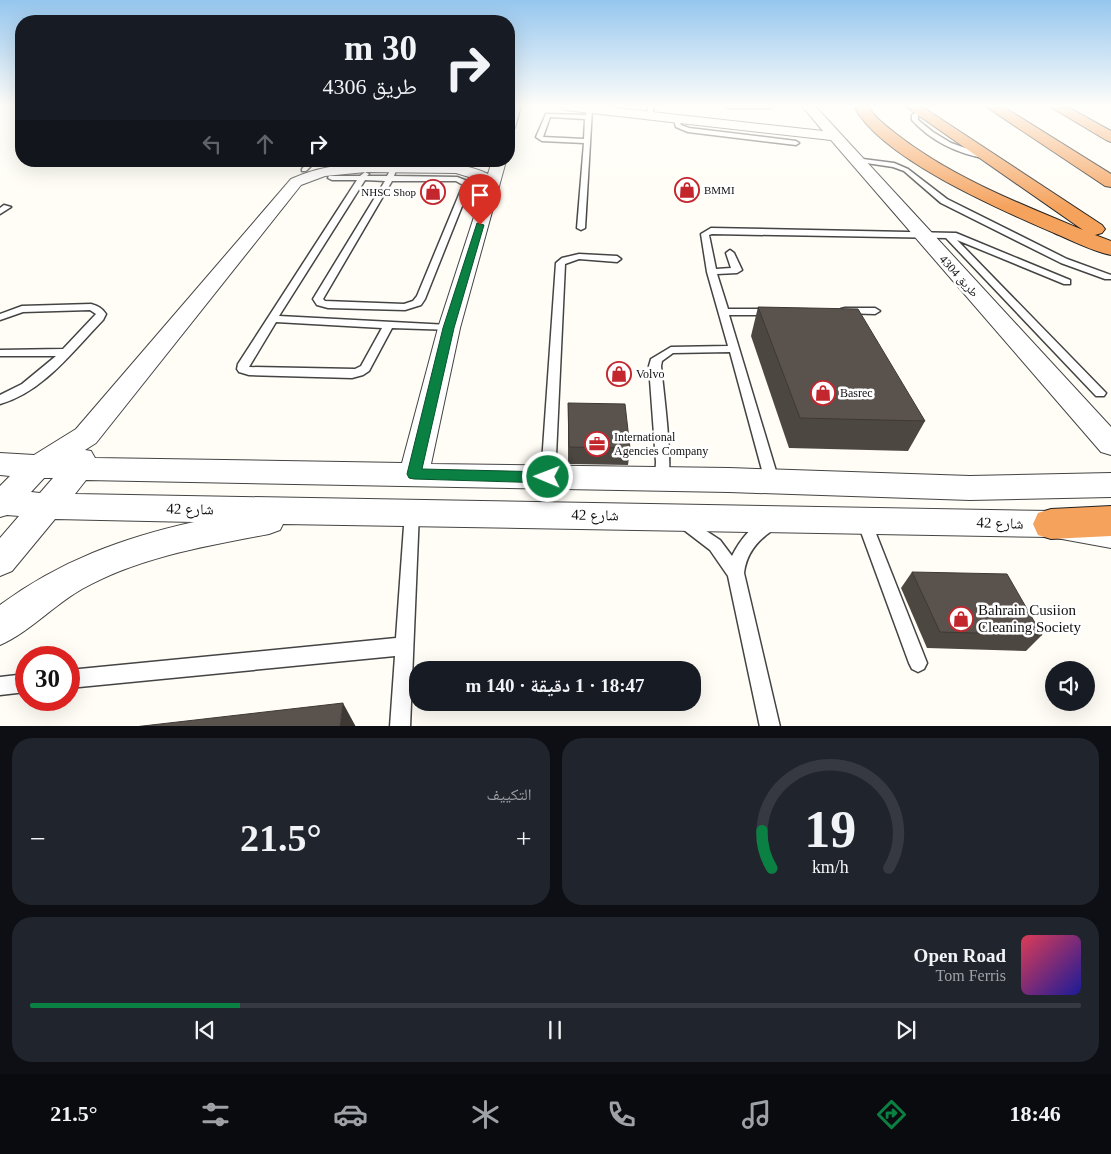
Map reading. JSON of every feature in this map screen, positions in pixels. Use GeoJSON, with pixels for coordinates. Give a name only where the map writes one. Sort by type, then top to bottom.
{"type":"FeatureCollection","features":[{"type":"Feature","properties":{"kind":"highway"},"geometry":{"type":"LineString","coordinates":[[896,140],[911,152],[966,184],[1042,220],[1111,249]]}},
{"type":"Feature","properties":{"kind":"highway"},"geometry":{"type":"LineString","coordinates":[[961,140],[1111,240]]}},
{"type":"Feature","properties":{"kind":"highway"},"geometry":{"type":"LineString","coordinates":[[1045,140],[1111,182]]}},
{"type":"Feature","properties":{"kind":"highway"},"geometry":{"type":"LineString","coordinates":[[1051,524],[1111,521]]}},
{"type":"Feature","properties":{"kind":"street","name":"طريق 4304"},"geometry":{"type":"LineString","coordinates":[[837,140],[1111,445]]}},
{"type":"Feature","properties":{"kind":"street"},"geometry":{"type":"LineString","coordinates":[[414,474],[449,328],[497,167]]}},
{"type":"Feature","properties":{"kind":"street"},"geometry":{"type":"LineString","coordinates":[[451,168],[484,177],[492,188]]}},
{"type":"Feature","properties":{"kind":"street","name":"شارع 42"},"geometry":{"type":"LineString","coordinates":[[1,503],[37,466],[86,436],[292,184],[309,169],[391,173],[451,168]]}},
{"type":"Feature","properties":{"kind":"street","name":"شارع 42"},"geometry":{"type":"LineString","coordinates":[[48,506],[79,470],[86,436]]}},
{"type":"Feature","properties":{"kind":"street"},"geometry":{"type":"LineString","coordinates":[[0,464],[79,470],[772,481],[970,488],[1111,485]]}},
{"type":"Feature","properties":{"kind":"street"},"geometry":{"type":"LineString","coordinates":[[772,481],[783,519]]}},
{"type":"Feature","properties":{"kind":"street","name":"شارع 42"},"geometry":{"type":"LineString","coordinates":[[1,503],[48,506],[316,512],[672,516],[1051,524],[1111,534]]}},
{"type":"Feature","properties":{"kind":"street"},"geometry":{"type":"LineString","coordinates":[[0,561],[48,506]]}},
{"type":"Feature","properties":{"kind":"street"},"geometry":{"type":"LineString","coordinates":[[0,627],[72,578],[136,552],[190,537],[316,512]]}},
{"type":"Feature","properties":{"kind":"lane"},"geometry":{"type":"LineString","coordinates":[[542,140],[588,141],[581,228]]}},
{"type":"Feature","properties":{"kind":"lane"},"geometry":{"type":"LineString","coordinates":[[784,140],[796,142]]}},
{"type":"Feature","properties":{"kind":"lane"},"geometry":{"type":"LineString","coordinates":[[855,160],[894,165],[906,170],[944,201],[1064,261],[1108,277]]}},
{"type":"Feature","properties":{"kind":"lane"},"geometry":{"type":"LineString","coordinates":[[332,178],[365,173]]}},
{"type":"Feature","properties":{"kind":"lane"},"geometry":{"type":"LineString","coordinates":[[365,173],[272,319],[244,364],[243,369],[249,371],[352,374],[360,372],[365,368],[389,325]]}},
{"type":"Feature","properties":{"kind":"lane"},"geometry":{"type":"LineString","coordinates":[[391,173],[457,179],[467,184],[422,298],[417,303],[405,307],[322,303],[318,299],[391,173]]}},
{"type":"Feature","properties":{"kind":"lane"},"geometry":{"type":"LineString","coordinates":[[465,188],[492,188]]}},
{"type":"Feature","properties":{"kind":"lane"},"geometry":{"type":"LineString","coordinates":[[772,481],[712,272],[705,234],[711,231],[948,235],[964,237],[1067,282]]}},
{"type":"Feature","properties":{"kind":"lane"},"geometry":{"type":"LineString","coordinates":[[948,235],[1100,393]]}},
{"type":"Feature","properties":{"kind":"lane"},"geometry":{"type":"LineString","coordinates":[[712,272],[737,270],[730,253]]}},
{"type":"Feature","properties":{"kind":"lane"},"geometry":{"type":"LineString","coordinates":[[548,477],[560,263],[565,258],[573,257],[616,259]]}},
{"type":"Feature","properties":{"kind":"lane"},"geometry":{"type":"LineString","coordinates":[[0,317],[22,310],[90,307],[100,311],[99,318],[29,386],[17,394],[0,400]]}},
{"type":"Feature","properties":{"kind":"lane"},"geometry":{"type":"LineString","coordinates":[[724,312],[786,311]]}},
{"type":"Feature","properties":{"kind":"lane"},"geometry":{"type":"LineString","coordinates":[[835,311],[875,311]]}},
{"type":"Feature","properties":{"kind":"lane"},"geometry":{"type":"LineString","coordinates":[[272,319],[449,328]]}},
{"type":"Feature","properties":{"kind":"lane"},"geometry":{"type":"LineString","coordinates":[[662,479],[655,366],[657,359],[671,350],[734,349]]}},
{"type":"Feature","properties":{"kind":"lane"},"geometry":{"type":"LineString","coordinates":[[0,353],[64,352]]}},
{"type":"Feature","properties":{"kind":"lane"},"geometry":{"type":"LineString","coordinates":[[400,726],[412,512]]}},
{"type":"Feature","properties":{"kind":"lane"},"geometry":{"type":"LineString","coordinates":[[672,516],[687,524],[715,545],[736,574],[770,726]]}},
{"type":"Feature","properties":{"kind":"lane"},"geometry":{"type":"LineString","coordinates":[[736,574],[746,544],[756,533],[768,525],[783,519]]}},
{"type":"Feature","properties":{"kind":"lane"},"geometry":{"type":"LineString","coordinates":[[863,520],[918,663]]}},
{"type":"Feature","properties":{"kind":"lane"},"geometry":{"type":"LineString","coordinates":[[80,678],[403,646]]}},
{"type":"Feature","properties":{"kind":"lane"},"geometry":{"type":"LineString","coordinates":[[0,686],[15,684]]}},
{"type":"Feature","properties":{"kind":"building"},"geometry":{"type":"Polygon","coordinates":[[[758,307],[858,309],[925,421],[800,418],[758,307]]]}},
{"type":"Feature","properties":{"kind":"building"},"geometry":{"type":"Polygon","coordinates":[[[568,403],[625,404],[630,448],[569,447],[568,403]]]}},
{"type":"Feature","properties":{"kind":"building"},"geometry":{"type":"Polygon","coordinates":[[[912,572],[1007,574],[1042,635],[940,632],[912,572]]]}},
{"type":"Feature","properties":{"kind":"building"},"geometry":{"type":"Polygon","coordinates":[[[343,703],[340,726],[143,726],[343,703]]]}},
{"type":"Feature","properties":{"kind":"place","name":"BMMI"},"geometry":{"type":"Point","coordinates":[687,190]}},
{"type":"Feature","properties":{"kind":"place","name":"NHSC Shop"},"geometry":{"type":"Point","coordinates":[433,192]}},
{"type":"Feature","properties":{"kind":"place","name":"Volvo"},"geometry":{"type":"Point","coordinates":[619,374]}},
{"type":"Feature","properties":{"kind":"place","name":"Basrec"},"geometry":{"type":"Point","coordinates":[823,393]}},
{"type":"Feature","properties":{"kind":"place","name":"International Agencies Company"},"geometry":{"type":"Point","coordinates":[597,444]}},
{"type":"Feature","properties":{"kind":"place","name":"Bahrain Cusiion Cleaning Society"},"geometry":{"type":"Point","coordinates":[961,619]}},
{"type":"Feature","properties":{"kind":"route"},"geometry":{"type":"LineString","coordinates":[[480,225],[449,328],[414,474],[548,477]]}}]}
